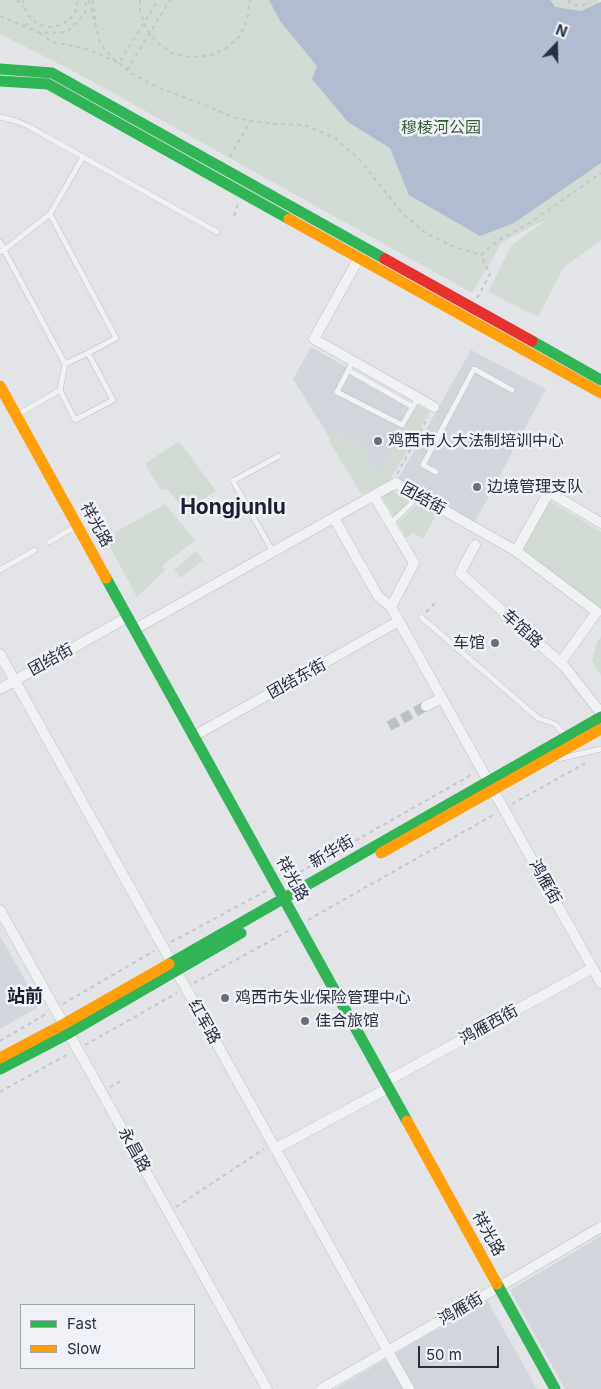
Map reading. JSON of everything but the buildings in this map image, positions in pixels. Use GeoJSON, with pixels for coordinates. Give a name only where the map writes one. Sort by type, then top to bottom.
{"type":"FeatureCollection","features":[{"type":"Feature","properties":{"kind":"street"},"geometry":{"type":"LineString","coordinates":[[0,69],[52,73],[601,380]]}},
{"type":"Feature","properties":{"kind":"street"},"geometry":{"type":"LineString","coordinates":[[0,81],[48,84],[601,393]]}},
{"type":"Feature","properties":{"kind":"street"},"geometry":{"type":"LineString","coordinates":[[359,258],[314,339],[350,366],[415,402],[434,406]]}},
{"type":"Feature","properties":{"kind":"street","name":"祥光路"},"geometry":{"type":"LineString","coordinates":[[0,386],[555,1389]]}},
{"type":"Feature","properties":{"kind":"street","name":"团结街"},"geometry":{"type":"LineString","coordinates":[[134,629],[396,483],[422,494],[516,551],[597,612],[560,663]]}},
{"type":"Feature","properties":{"kind":"street"},"geometry":{"type":"LineString","coordinates":[[516,551],[549,492],[601,523]]}},
{"type":"Feature","properties":{"kind":"street"},"geometry":{"type":"LineString","coordinates":[[374,496],[414,563],[391,607]]}},
{"type":"Feature","properties":{"kind":"street","name":"鸿雁街"},"geometry":{"type":"LineString","coordinates":[[334,518],[378,596],[391,607],[601,983]]}},
{"type":"Feature","properties":{"kind":"street","name":"车馆路"},"geometry":{"type":"LineString","coordinates":[[475,545],[460,573],[560,663],[601,715]]}},
{"type":"Feature","properties":{"kind":"street","name":"团结街"},"geometry":{"type":"LineString","coordinates":[[0,689],[128,617]]}},
{"type":"Feature","properties":{"kind":"street","name":"团结东街"},"geometry":{"type":"LineString","coordinates":[[194,736],[399,621]]}},
{"type":"Feature","properties":{"kind":"street","name":"红军路"},"geometry":{"type":"LineString","coordinates":[[0,654],[409,1389]]}},
{"type":"Feature","properties":{"kind":"street"},"geometry":{"type":"LineString","coordinates":[[426,706],[442,698]]}},
{"type":"Feature","properties":{"kind":"street","name":"新华街"},"geometry":{"type":"LineString","coordinates":[[0,1069],[66,1029],[490,786],[601,715]]}},
{"type":"Feature","properties":{"kind":"street","name":"新华街"},"geometry":{"type":"LineString","coordinates":[[490,786],[541,763],[601,729]]}},
{"type":"Feature","properties":{"kind":"street","name":"永昌路"},"geometry":{"type":"LineString","coordinates":[[0,910],[267,1389]]}},
{"type":"Feature","properties":{"kind":"street","name":"鸿雁西街"},"geometry":{"type":"LineString","coordinates":[[274,1147],[593,968]]}},
{"type":"Feature","properties":{"kind":"street","name":"新华街"},"geometry":{"type":"LineString","coordinates":[[0,1058],[66,1029]]}},
{"type":"Feature","properties":{"kind":"street","name":"鸿雁街"},"geometry":{"type":"LineString","coordinates":[[321,1389],[601,1227]]}},
{"type":"Feature","properties":{"kind":"lane"},"geometry":{"type":"LineString","coordinates":[[0,118],[16,121],[28,126],[217,232]]}},
{"type":"Feature","properties":{"kind":"lane"},"geometry":{"type":"LineString","coordinates":[[2,251],[50,214],[83,157]]}},
{"type":"Feature","properties":{"kind":"lane"},"geometry":{"type":"LineString","coordinates":[[50,214],[116,338],[65,364]]}},
{"type":"Feature","properties":{"kind":"lane"},"geometry":{"type":"LineString","coordinates":[[0,242],[2,251],[65,364],[60,390],[75,420],[113,400],[88,353]]}},
{"type":"Feature","properties":{"kind":"lane"},"geometry":{"type":"LineString","coordinates":[[350,366],[337,392],[402,425],[415,402]]}},
{"type":"Feature","properties":{"kind":"lane"},"geometry":{"type":"LineString","coordinates":[[436,472],[423,465],[474,369],[512,390]]}},
{"type":"Feature","properties":{"kind":"lane"},"geometry":{"type":"LineString","coordinates":[[16,415],[60,390]]}},
{"type":"Feature","properties":{"kind":"lane"},"geometry":{"type":"LineString","coordinates":[[273,552],[233,482],[279,456]]}},
{"type":"Feature","properties":{"kind":"lane"},"geometry":{"type":"LineString","coordinates":[[391,523],[422,494]]}},
{"type":"Feature","properties":{"kind":"lane"},"geometry":{"type":"LineString","coordinates":[[49,542],[78,526]]}},
{"type":"Feature","properties":{"kind":"lane"},"geometry":{"type":"LineString","coordinates":[[0,570],[35,550]]}},
{"type":"Feature","properties":{"kind":"lane"},"geometry":{"type":"LineString","coordinates":[[421,618],[538,718],[555,724],[567,736]]}},
{"type":"Feature","properties":{"kind":"lane"},"geometry":{"type":"LineString","coordinates":[[541,763],[601,749]]}},
{"type":"Feature","properties":{"kind":"path"},"geometry":{"type":"LineString","coordinates":[[17,0],[32,19],[43,26],[52,27],[61,25],[69,20],[74,13],[78,0]]}},
{"type":"Feature","properties":{"kind":"path"},"geometry":{"type":"LineString","coordinates":[[24,0],[24,7]]}},
{"type":"Feature","properties":{"kind":"path"},"geometry":{"type":"LineString","coordinates":[[40,33],[67,32],[85,14],[88,0]]}},
{"type":"Feature","properties":{"kind":"path"},"geometry":{"type":"LineString","coordinates":[[88,0],[100,43],[111,57],[127,70],[158,87],[234,118],[274,124],[304,125],[334,138],[360,160],[403,214],[427,234],[455,247],[481,255],[490,274],[476,301]]}},
{"type":"Feature","properties":{"kind":"path"},"geometry":{"type":"LineString","coordinates":[[94,0],[96,27]]}},
{"type":"Feature","properties":{"kind":"path"},"geometry":{"type":"LineString","coordinates":[[140,0],[140,11],[146,28],[157,43],[172,53],[190,58],[208,56],[225,49],[239,36],[247,20],[250,0]]}},
{"type":"Feature","properties":{"kind":"path"},"geometry":{"type":"LineString","coordinates":[[119,63],[158,0]]}},
{"type":"Feature","properties":{"kind":"path"},"geometry":{"type":"LineString","coordinates":[[127,70],[170,0]]}},
{"type":"Feature","properties":{"kind":"path"},"geometry":{"type":"LineString","coordinates":[[568,0],[570,3],[578,6],[591,3]]}},
{"type":"Feature","properties":{"kind":"path"},"geometry":{"type":"LineString","coordinates":[[0,16],[40,33],[52,42],[87,49],[119,63]]}},
{"type":"Feature","properties":{"kind":"path"},"geometry":{"type":"LineString","coordinates":[[25,26],[32,19]]}},
{"type":"Feature","properties":{"kind":"path"},"geometry":{"type":"LineString","coordinates":[[226,163],[251,120]]}},
{"type":"Feature","properties":{"kind":"path"},"geometry":{"type":"LineString","coordinates":[[481,255],[496,242],[531,222],[601,173]]}},
{"type":"Feature","properties":{"kind":"path"},"geometry":{"type":"LineString","coordinates":[[392,485],[434,406]]}},
{"type":"Feature","properties":{"kind":"path"},"geometry":{"type":"LineString","coordinates":[[402,425],[414,442]]}},
{"type":"Feature","properties":{"kind":"path"},"geometry":{"type":"LineString","coordinates":[[421,618],[436,602]]}},
{"type":"Feature","properties":{"kind":"path"},"geometry":{"type":"LineString","coordinates":[[0,1041],[163,947],[482,769]]}},
{"type":"Feature","properties":{"kind":"path"},"geometry":{"type":"LineString","coordinates":[[101,1092],[124,1079]]}},
{"type":"Feature","properties":{"kind":"path"},"geometry":{"type":"LineString","coordinates":[[168,1212],[274,1147]]}},
{"type":"Feature","properties":{"kind":"shaded area"},"geometry":{"type":"Polygon","coordinates":[[[311,347],[426,413],[388,476],[362,490],[293,379],[311,347]]]}},
{"type":"Feature","properties":{"kind":"shaded area"},"geometry":{"type":"Polygon","coordinates":[[[471,350],[546,389],[475,522],[398,479],[471,350]]]}},
{"type":"Feature","properties":{"kind":"shaded area"},"geometry":{"type":"Polygon","coordinates":[[[0,936],[40,1006],[0,1029],[0,936]]]}},
{"type":"Feature","properties":{"kind":"shaded area"},"geometry":{"type":"Polygon","coordinates":[[[601,1236],[601,1389],[565,1389],[510,1290],[601,1236]]]}},
{"type":"Feature","properties":{"kind":"shaded area"},"geometry":{"type":"Polygon","coordinates":[[[487,1300],[537,1389],[335,1389],[487,1300]]]}},
{"type":"Feature","properties":{"kind":"green space","name":"穆棱河公园"},"geometry":{"type":"Polygon","coordinates":[[[0,0],[598,0],[601,7],[601,240],[564,267],[538,317],[488,292],[511,246],[547,219],[502,242],[472,293],[77,73],[0,34],[0,0]]]}},
{"type":"Feature","properties":{"kind":"green space"},"geometry":{"type":"Polygon","coordinates":[[[417,405],[430,411],[390,480],[362,495],[329,441],[333,431],[370,451],[364,463],[380,471],[417,405]]]}},
{"type":"Feature","properties":{"kind":"green space"},"geometry":{"type":"Polygon","coordinates":[[[179,441],[216,491],[186,511],[167,489],[161,491],[145,464],[179,441]]]}},
{"type":"Feature","properties":{"kind":"green space"},"geometry":{"type":"Polygon","coordinates":[[[392,490],[410,501],[394,516],[382,497],[392,490]]]}},
{"type":"Feature","properties":{"kind":"green space"},"geometry":{"type":"Polygon","coordinates":[[[548,500],[601,532],[601,609],[521,549],[548,500]]]}},
{"type":"Feature","properties":{"kind":"green space"},"geometry":{"type":"Polygon","coordinates":[[[419,503],[437,513],[423,539],[413,533],[406,538],[398,522],[419,503]]]}},
{"type":"Feature","properties":{"kind":"green space"},"geometry":{"type":"Polygon","coordinates":[[[165,504],[195,540],[162,566],[165,570],[137,597],[105,538],[165,504]]]}},
{"type":"Feature","properties":{"kind":"green space"},"geometry":{"type":"Polygon","coordinates":[[[196,551],[203,560],[181,578],[174,570],[196,551]]]}},
{"type":"Feature","properties":{"kind":"green space"},"geometry":{"type":"Polygon","coordinates":[[[601,637],[601,675],[592,661],[597,642],[601,637]]]}},
{"type":"Feature","properties":{"kind":"water"},"geometry":{"type":"Polygon","coordinates":[[[269,0],[550,0],[555,7],[581,11],[601,2],[601,163],[514,223],[480,236],[409,195],[390,148],[348,122],[312,79],[317,66],[280,21],[269,0]]]}},
{"type":"Feature","properties":{"kind":"tunnel"},"geometry":{"type":"LineString","coordinates":[[389,726],[426,706]]}},
{"type":"Feature","properties":{"kind":"traffic: fast"},"geometry":{"type":"LineString","coordinates":[[0,69],[52,73],[385,259]]}},
{"type":"Feature","properties":{"kind":"traffic: fast"},"geometry":{"type":"LineString","coordinates":[[0,81],[48,84],[289,219]]}},
{"type":"Feature","properties":{"kind":"traffic: fast"},"geometry":{"type":"LineString","coordinates":[[532,341],[601,380]]}},
{"type":"Feature","properties":{"kind":"traffic: fast"},"geometry":{"type":"LineString","coordinates":[[106,578],[407,1121]]}},
{"type":"Feature","properties":{"kind":"traffic: fast"},"geometry":{"type":"LineString","coordinates":[[169,964],[601,717]]}},
{"type":"Feature","properties":{"kind":"traffic: fast"},"geometry":{"type":"LineString","coordinates":[[0,1069],[69,1033],[241,933]]}},
{"type":"Feature","properties":{"kind":"traffic: fast"},"geometry":{"type":"LineString","coordinates":[[497,1284],[555,1389]]}},
{"type":"Feature","properties":{"kind":"traffic: slow"},"geometry":{"type":"LineString","coordinates":[[289,219],[601,393]]}},
{"type":"Feature","properties":{"kind":"traffic: slow"},"geometry":{"type":"LineString","coordinates":[[0,386],[106,578]]}},
{"type":"Feature","properties":{"kind":"traffic: slow"},"geometry":{"type":"LineString","coordinates":[[381,853],[601,729]]}},
{"type":"Feature","properties":{"kind":"traffic: slow"},"geometry":{"type":"LineString","coordinates":[[0,1058],[169,964]]}},
{"type":"Feature","properties":{"kind":"traffic: slow"},"geometry":{"type":"LineString","coordinates":[[407,1121],[497,1284]]}},
{"type":"Feature","properties":{"kind":"traffic: jam"},"geometry":{"type":"LineString","coordinates":[[385,259],[532,341]]}},
{"type":"Feature","properties":{"kind":"place","name":"鸡西市人大法制培训中心"},"geometry":{"type":"Point","coordinates":[378,441]}},
{"type":"Feature","properties":{"kind":"place","name":"边境管理支队"},"geometry":{"type":"Point","coordinates":[477,487]}},
{"type":"Feature","properties":{"kind":"place","name":"车馆"},"geometry":{"type":"Point","coordinates":[495,643]}},
{"type":"Feature","properties":{"kind":"place","name":"鸡西市失业保险管理中心"},"geometry":{"type":"Point","coordinates":[225,998]}},
{"type":"Feature","properties":{"kind":"place","name":"佳合旅馆"},"geometry":{"type":"Point","coordinates":[305,1021]}},
{"type":"Feature","properties":{"kind":"district","name":"Hongjunlu"},"geometry":{"type":"Point","coordinates":[233,508]}},
{"type":"Feature","properties":{"kind":"district","name":"站前"},"geometry":{"type":"Point","coordinates":[25,997]}}]}
